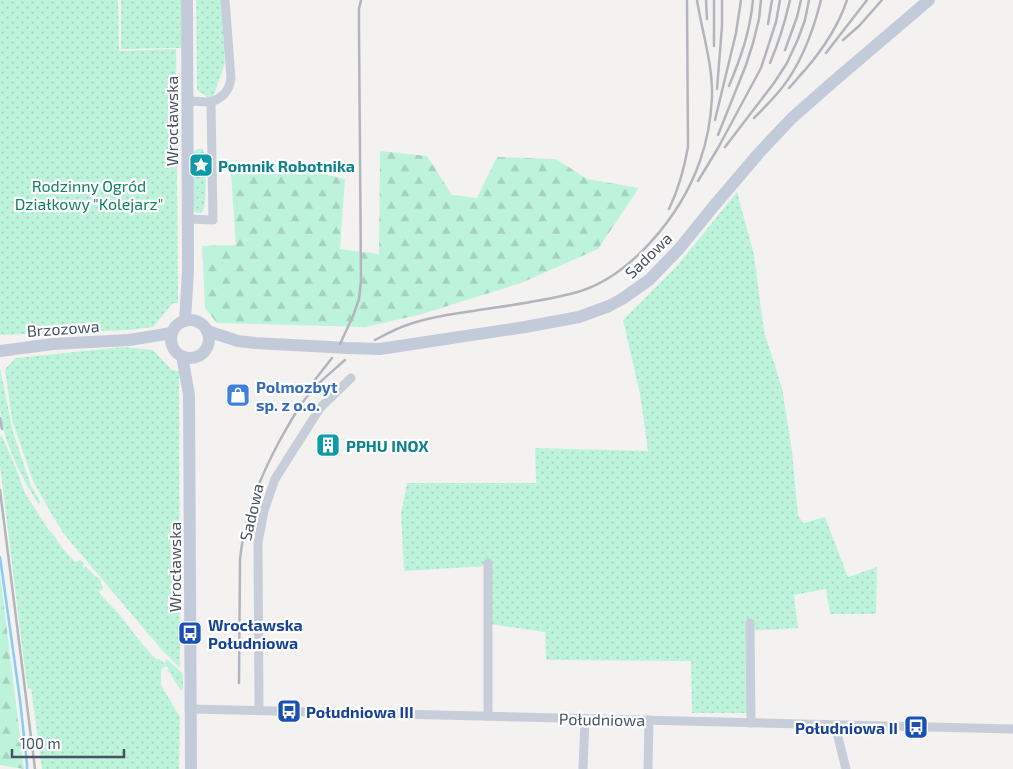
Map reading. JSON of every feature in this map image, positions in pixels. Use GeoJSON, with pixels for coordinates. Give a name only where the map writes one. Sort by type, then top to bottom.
{"type":"FeatureCollection","features":[{"type":"Feature","properties":{"kind":"street","name":"Wrocławska"},"geometry":{"type":"LineString","coordinates":[[187,0],[188,271],[191,321]]}},
{"type":"Feature","properties":{"kind":"street"},"geometry":{"type":"LineString","coordinates":[[187,100],[211,102],[226,94],[230,86],[225,0]]}},
{"type":"Feature","properties":{"kind":"street","name":"Sadowa"},"geometry":{"type":"LineString","coordinates":[[208,331],[238,341],[380,349],[408,346],[578,317],[609,306],[649,280],[679,249],[713,206],[792,118],[929,0]]}},
{"type":"Feature","properties":{"kind":"street"},"geometry":{"type":"LineString","coordinates":[[188,219],[213,220],[211,102]]}},
{"type":"Feature","properties":{"kind":"street"},"geometry":{"type":"LineString","coordinates":[[191,321],[201,323],[208,331],[207,348],[203,353],[192,358],[177,352],[171,338],[179,323],[191,321]]}},
{"type":"Feature","properties":{"kind":"street","name":"Brzozowa"},"geometry":{"type":"LineString","coordinates":[[0,351],[38,346],[129,340],[172,333]]}},
{"type":"Feature","properties":{"kind":"street","name":"Brzozowa"},"geometry":{"type":"LineString","coordinates":[[129,340],[177,352]]}},
{"type":"Feature","properties":{"kind":"street","name":"Sadowa"},"geometry":{"type":"LineString","coordinates":[[207,348],[238,341]]}},
{"type":"Feature","properties":{"kind":"street","name":"Wrocławska"},"geometry":{"type":"LineString","coordinates":[[177,352],[189,394]]}},
{"type":"Feature","properties":{"kind":"street","name":"Wrocławska"},"geometry":{"type":"LineString","coordinates":[[191,769],[193,709],[190,688],[189,394],[196,357]]}},
{"type":"Feature","properties":{"kind":"street","name":"Sadowa"},"geometry":{"type":"LineString","coordinates":[[254,710],[258,543],[264,511],[275,478],[320,408],[351,378]]}},
{"type":"Feature","properties":{"kind":"street"},"geometry":{"type":"LineString","coordinates":[[488,563],[488,716]]}},
{"type":"Feature","properties":{"kind":"street"},"geometry":{"type":"LineString","coordinates":[[750,623],[751,723]]}},
{"type":"Feature","properties":{"kind":"street","name":"Południowa"},"geometry":{"type":"LineString","coordinates":[[193,709],[1013,729]]}},
{"type":"Feature","properties":{"kind":"street"},"geometry":{"type":"LineString","coordinates":[[583,769],[585,719]]}},
{"type":"Feature","properties":{"kind":"street"},"geometry":{"type":"LineString","coordinates":[[648,720],[648,769]]}},
{"type":"Feature","properties":{"kind":"street"},"geometry":{"type":"LineString","coordinates":[[835,725],[846,769]]}},
{"type":"Feature","properties":{"kind":"green space","name":"Rodzinny Ogród Działkowy \"Kolejarz\""},"geometry":{"type":"Polygon","coordinates":[[[0,0],[118,0],[119,51],[176,49],[178,303],[173,303],[153,327],[128,330],[0,335],[0,0]]]}},
{"type":"Feature","properties":{"kind":"green space"},"geometry":{"type":"Polygon","coordinates":[[[121,0],[181,0],[182,48],[121,49],[121,0]]]}},
{"type":"Feature","properties":{"kind":"green space"},"geometry":{"type":"Polygon","coordinates":[[[196,0],[221,0],[225,63],[212,100],[197,90],[196,0]]]}},
{"type":"Feature","properties":{"kind":"green space"},"geometry":{"type":"Polygon","coordinates":[[[198,149],[203,149],[206,172],[205,204],[202,212],[199,213],[195,212],[193,208],[193,153],[198,149]]]}},
{"type":"Feature","properties":{"kind":"green space"},"geometry":{"type":"Polygon","coordinates":[[[380,151],[427,156],[452,195],[477,198],[497,157],[556,159],[587,179],[639,188],[598,249],[521,283],[422,314],[366,327],[217,323],[205,308],[202,246],[236,245],[230,161],[287,165],[345,179],[340,249],[379,254],[380,151]]]}},
{"type":"Feature","properties":{"kind":"green space"},"geometry":{"type":"Polygon","coordinates":[[[737,192],[754,255],[764,331],[782,388],[792,451],[798,515],[803,523],[825,517],[848,577],[877,567],[876,614],[830,614],[826,589],[794,595],[798,628],[748,631],[747,713],[692,713],[691,661],[546,660],[545,632],[489,624],[488,566],[404,571],[401,513],[407,483],[536,483],[535,448],[648,451],[640,394],[623,320],[676,267],[737,192]]]}},
{"type":"Feature","properties":{"kind":"green space"},"geometry":{"type":"Polygon","coordinates":[[[124,347],[153,350],[172,370],[179,371],[180,668],[161,649],[63,533],[33,481],[12,420],[5,369],[16,358],[124,347]]]}},
{"type":"Feature","properties":{"kind":"green space"},"geometry":{"type":"Polygon","coordinates":[[[0,368],[13,432],[31,486],[40,501],[39,505],[19,470],[4,433],[0,407],[0,368]]]}},
{"type":"Feature","properties":{"kind":"green space"},"geometry":{"type":"Polygon","coordinates":[[[0,436],[2,436],[25,493],[48,529],[75,562],[81,560],[84,568],[86,566],[101,581],[103,587],[99,591],[100,594],[120,615],[142,644],[156,659],[164,663],[167,659],[183,674],[183,688],[181,691],[170,673],[166,670],[169,668],[167,666],[162,668],[161,673],[161,685],[180,717],[179,769],[42,769],[31,688],[28,689],[25,670],[0,465],[0,436]]]}},
{"type":"Feature","properties":{"kind":"green space"},"geometry":{"type":"Polygon","coordinates":[[[0,573],[24,769],[0,765],[0,573]]]}},
{"type":"Feature","properties":{"kind":"waterway"},"geometry":{"type":"LineString","coordinates":[[0,557],[20,700],[27,769]]}},
{"type":"Feature","properties":{"kind":"railway"},"geometry":{"type":"LineString","coordinates":[[340,344],[359,299],[361,281],[359,29],[361,0]]}},
{"type":"Feature","properties":{"kind":"railway"},"geometry":{"type":"LineString","coordinates":[[669,209],[681,179],[688,147],[687,0]]}},
{"type":"Feature","properties":{"kind":"railway"},"geometry":{"type":"LineString","coordinates":[[375,340],[401,327],[425,319],[522,304],[570,294],[592,287],[613,275],[650,243],[680,203],[691,182],[700,161],[708,129],[712,85],[697,0]]}},
{"type":"Feature","properties":{"kind":"railway"},"geometry":{"type":"LineString","coordinates":[[706,0],[707,19]]}},
{"type":"Feature","properties":{"kind":"railway"},"geometry":{"type":"LineString","coordinates":[[714,0],[714,46]]}},
{"type":"Feature","properties":{"kind":"railway"},"geometry":{"type":"LineString","coordinates":[[717,89],[722,0]]}},
{"type":"Feature","properties":{"kind":"railway"},"geometry":{"type":"LineString","coordinates":[[715,120],[736,33],[741,0]]}},
{"type":"Feature","properties":{"kind":"railway"},"geometry":{"type":"LineString","coordinates":[[729,86],[750,23],[753,0]]}},
{"type":"Feature","properties":{"kind":"railway"},"geometry":{"type":"LineString","coordinates":[[718,135],[746,65],[759,19],[761,0]]}},
{"type":"Feature","properties":{"kind":"railway"},"geometry":{"type":"LineString","coordinates":[[768,24],[772,0]]}},
{"type":"Feature","properties":{"kind":"railway"},"geometry":{"type":"LineString","coordinates":[[698,181],[761,68],[776,22],[780,0]]}},
{"type":"Feature","properties":{"kind":"railway"},"geometry":{"type":"LineString","coordinates":[[770,63],[782,32],[790,0]]}},
{"type":"Feature","properties":{"kind":"railway"},"geometry":{"type":"LineString","coordinates":[[785,50],[801,0]]}},
{"type":"Feature","properties":{"kind":"railway"},"geometry":{"type":"LineString","coordinates":[[725,147],[787,63],[805,20],[809,0]]}},
{"type":"Feature","properties":{"kind":"railway"},"geometry":{"type":"LineString","coordinates":[[754,118],[778,93],[795,69],[810,35],[821,0]]}},
{"type":"Feature","properties":{"kind":"railway"},"geometry":{"type":"LineString","coordinates":[[789,88],[824,46],[835,28],[847,0]]}},
{"type":"Feature","properties":{"kind":"railway"},"geometry":{"type":"LineString","coordinates":[[826,53],[867,0]]}},
{"type":"Feature","properties":{"kind":"railway"},"geometry":{"type":"LineString","coordinates":[[843,40],[859,26],[882,0]]}},
{"type":"Feature","properties":{"kind":"railway"},"geometry":{"type":"LineString","coordinates":[[314,381],[332,358]]}},
{"type":"Feature","properties":{"kind":"railway"},"geometry":{"type":"LineString","coordinates":[[239,683],[240,559],[249,512],[272,454],[300,407],[314,388],[345,360]]}},
{"type":"Feature","properties":{"kind":"railway"},"geometry":{"type":"LineString","coordinates":[[0,418],[2,429]]}},
{"type":"Feature","properties":{"kind":"railway"},"geometry":{"type":"LineString","coordinates":[[0,490],[35,769]]}},
{"type":"Feature","properties":{"kind":"place","name":"Pomnik Robotnika"},"geometry":{"type":"Point","coordinates":[201,165]}},
{"type":"Feature","properties":{"kind":"place","name":"Polmozbyt sp. z o.o."},"geometry":{"type":"Point","coordinates":[238,395]}},
{"type":"Feature","properties":{"kind":"place","name":"PPHU INOX"},"geometry":{"type":"Point","coordinates":[328,445]}},
{"type":"Feature","properties":{"kind":"place","name":"Wrocławska Południowa"},"geometry":{"type":"Point","coordinates":[190,633]}},
{"type":"Feature","properties":{"kind":"place","name":"Południowa III"},"geometry":{"type":"Point","coordinates":[289,711]}},
{"type":"Feature","properties":{"kind":"place","name":"Południowa II"},"geometry":{"type":"Point","coordinates":[916,727]}}]}
